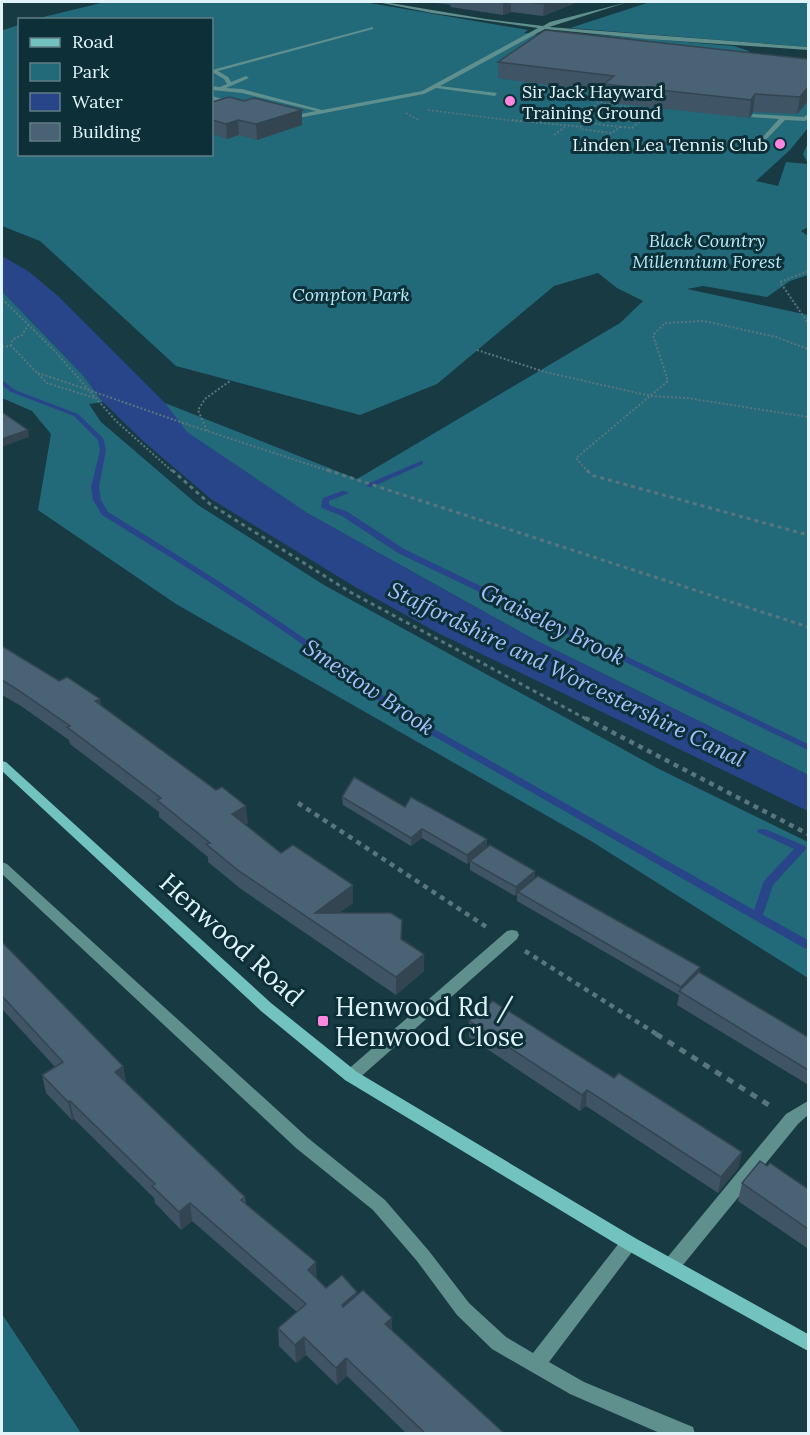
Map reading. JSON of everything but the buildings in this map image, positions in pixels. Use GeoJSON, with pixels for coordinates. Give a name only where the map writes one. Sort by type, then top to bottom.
{"type":"FeatureCollection","features":[{"type":"Feature","properties":{"kind":"main road","name":"Henwood Road"},"geometry":{"type":"LineString","coordinates":[[2,765],[266,1006],[351,1076],[629,1243],[808,1343]]}},
{"type":"Feature","properties":{"kind":"street"},"geometry":{"type":"LineString","coordinates":[[379,2],[546,28],[760,48],[808,49]]}},
{"type":"Feature","properties":{"kind":"street"},"geometry":{"type":"LineString","coordinates":[[401,6],[413,2]]}},
{"type":"Feature","properties":{"kind":"street"},"geometry":{"type":"LineString","coordinates":[[277,115],[292,118],[417,94],[438,87],[552,23],[626,2]]}},
{"type":"Feature","properties":{"kind":"street"},"geometry":{"type":"LineString","coordinates":[[230,84],[226,78],[213,71],[371,28]]}},
{"type":"Feature","properties":{"kind":"street"},"geometry":{"type":"LineString","coordinates":[[239,60],[253,60]]}},
{"type":"Feature","properties":{"kind":"street"},"geometry":{"type":"LineString","coordinates":[[213,88],[246,78]]}},
{"type":"Feature","properties":{"kind":"street"},"geometry":{"type":"LineString","coordinates":[[222,87],[320,111]]}},
{"type":"Feature","properties":{"kind":"street"},"geometry":{"type":"LineString","coordinates":[[438,87],[495,94]]}},
{"type":"Feature","properties":{"kind":"street"},"geometry":{"type":"LineString","coordinates":[[213,98],[244,107]]}},
{"type":"Feature","properties":{"kind":"street"},"geometry":{"type":"LineString","coordinates":[[753,116],[803,120],[808,116]]}},
{"type":"Feature","properties":{"kind":"street"},"geometry":{"type":"LineString","coordinates":[[753,151],[782,119]]}},
{"type":"Feature","properties":{"kind":"street"},"geometry":{"type":"LineString","coordinates":[[2,867],[303,1143],[379,1206],[423,1256],[463,1309],[499,1343],[577,1388],[686,1434]]}},
{"type":"Feature","properties":{"kind":"street"},"geometry":{"type":"LineString","coordinates":[[351,1076],[510,937]]}},
{"type":"Feature","properties":{"kind":"street"},"geometry":{"type":"LineString","coordinates":[[672,1265],[792,1119],[808,1107]]}},
{"type":"Feature","properties":{"kind":"street"},"geometry":{"type":"LineString","coordinates":[[535,1365],[629,1243]]}},
{"type":"Feature","properties":{"kind":"path"},"geometry":{"type":"LineString","coordinates":[[428,110],[612,133],[620,127],[632,128],[652,111],[599,102],[575,121],[620,127]]}},
{"type":"Feature","properties":{"kind":"path"},"geometry":{"type":"LineString","coordinates":[[502,119],[523,119]]}},
{"type":"Feature","properties":{"kind":"path"},"geometry":{"type":"LineString","coordinates":[[554,135],[564,127],[583,127]]}},
{"type":"Feature","properties":{"kind":"path"},"geometry":{"type":"LineString","coordinates":[[808,271],[780,282],[808,323]]}},
{"type":"Feature","properties":{"kind":"path"},"geometry":{"type":"LineString","coordinates":[[2,298],[29,324],[123,428],[210,504],[307,567],[668,763],[808,834]]}},
{"type":"Feature","properties":{"kind":"path"},"geometry":{"type":"LineString","coordinates":[[808,349],[776,337],[704,321],[665,323],[653,335],[668,381],[607,437],[576,458],[591,474],[808,535]]}},
{"type":"Feature","properties":{"kind":"path"},"geometry":{"type":"LineString","coordinates":[[11,346],[12,340],[22,335],[29,324]]}},
{"type":"Feature","properties":{"kind":"path"},"geometry":{"type":"LineString","coordinates":[[2,347],[11,346],[47,382],[61,389],[95,398]]}},
{"type":"Feature","properties":{"kind":"path"},"geometry":{"type":"LineString","coordinates":[[477,350],[545,372],[651,396],[687,398],[808,417]]}},
{"type":"Feature","properties":{"kind":"path"},"geometry":{"type":"LineString","coordinates":[[34,371],[207,432],[808,627]]}},
{"type":"Feature","properties":{"kind":"path"},"geometry":{"type":"LineString","coordinates":[[207,432],[198,410],[205,399],[230,381]]}},
{"type":"Feature","properties":{"kind":"path"},"geometry":{"type":"LineString","coordinates":[[298,803],[792,1119]]}},
{"type":"Feature","properties":{"kind":"green space"},"geometry":{"type":"Polygon","coordinates":[[[105,2],[364,2],[528,30],[524,33],[738,57],[808,75],[808,128],[790,150],[756,181],[778,186],[786,162],[808,164],[808,227],[801,231],[808,236],[808,275],[790,281],[767,297],[703,286],[687,289],[808,315],[808,775],[533,639],[307,513],[186,432],[165,403],[357,479],[620,323],[643,301],[617,288],[598,273],[554,286],[437,384],[360,415],[176,366],[40,241],[2,226],[3,30],[18,25],[18,156],[213,156],[213,18],[39,18],[105,2]]]}},
{"type":"Feature","properties":{"kind":"green space"},"geometry":{"type":"Polygon","coordinates":[[[650,2],[808,2],[808,47],[570,28],[650,2]]]}},
{"type":"Feature","properties":{"kind":"green space"},"geometry":{"type":"Polygon","coordinates":[[[588,34],[734,46],[749,51],[747,54],[588,34]]]}},
{"type":"Feature","properties":{"kind":"green space"},"geometry":{"type":"Polygon","coordinates":[[[808,143],[808,164],[803,154],[808,143]]]}},
{"type":"Feature","properties":{"kind":"green space"},"geometry":{"type":"Polygon","coordinates":[[[2,291],[83,375],[103,402],[89,404],[101,422],[198,505],[324,585],[659,769],[808,842],[808,978],[591,841],[176,604],[38,510],[51,434],[32,411],[2,398],[2,291]]]}},
{"type":"Feature","properties":{"kind":"green space"},"geometry":{"type":"Polygon","coordinates":[[[2,1314],[81,1433],[2,1433],[2,1314]]]}},
{"type":"Feature","properties":{"kind":"water","name":"Staffordshire and Worcestershire Canal"},"geometry":{"type":"Polygon","coordinates":[[[2,256],[28,271],[58,296],[165,403],[187,432],[307,513],[533,639],[808,775],[808,811],[440,634],[357,588],[211,499],[143,441],[103,402],[83,375],[2,291],[2,256]]]}},
{"type":"Feature","properties":{"kind":"waterway","name":"Smestow Brook"},"geometry":{"type":"LineString","coordinates":[[2,382],[13,391],[76,415],[101,439],[103,450],[95,487],[97,500],[105,513],[295,634],[403,715],[808,945]]}},
{"type":"Feature","properties":{"kind":"waterway","name":"Graiseley Brook"},"geometry":{"type":"LineString","coordinates":[[369,485],[421,463]]}},
{"type":"Feature","properties":{"kind":"waterway","name":"Graiseley Brook"},"geometry":{"type":"LineString","coordinates":[[345,493],[326,500],[325,506],[345,514],[401,551],[808,747]]}},
{"type":"Feature","properties":{"kind":"waterway"},"geometry":{"type":"LineString","coordinates":[[758,915],[768,884],[801,848],[762,831]]}},
{"type":"Feature","properties":{"kind":"place","name":"Sir Jack Hayward Training Ground"},"geometry":{"type":"Point","coordinates":[510,101]}},
{"type":"Feature","properties":{"kind":"place","name":"Linden Lea Tennis Club"},"geometry":{"type":"Point","coordinates":[780,144]}},
{"type":"Feature","properties":{"kind":"place","name":"Henwood Rd / Henwood Close"},"geometry":{"type":"Point","coordinates":[323,1021]}},
{"type":"Feature","properties":{"kind":"park label","name":"Black Country Millennium Forest"},"geometry":{"type":"Point","coordinates":[707,250]}},
{"type":"Feature","properties":{"kind":"park label","name":"Compton Park"},"geometry":{"type":"Point","coordinates":[351,294]}}]}
